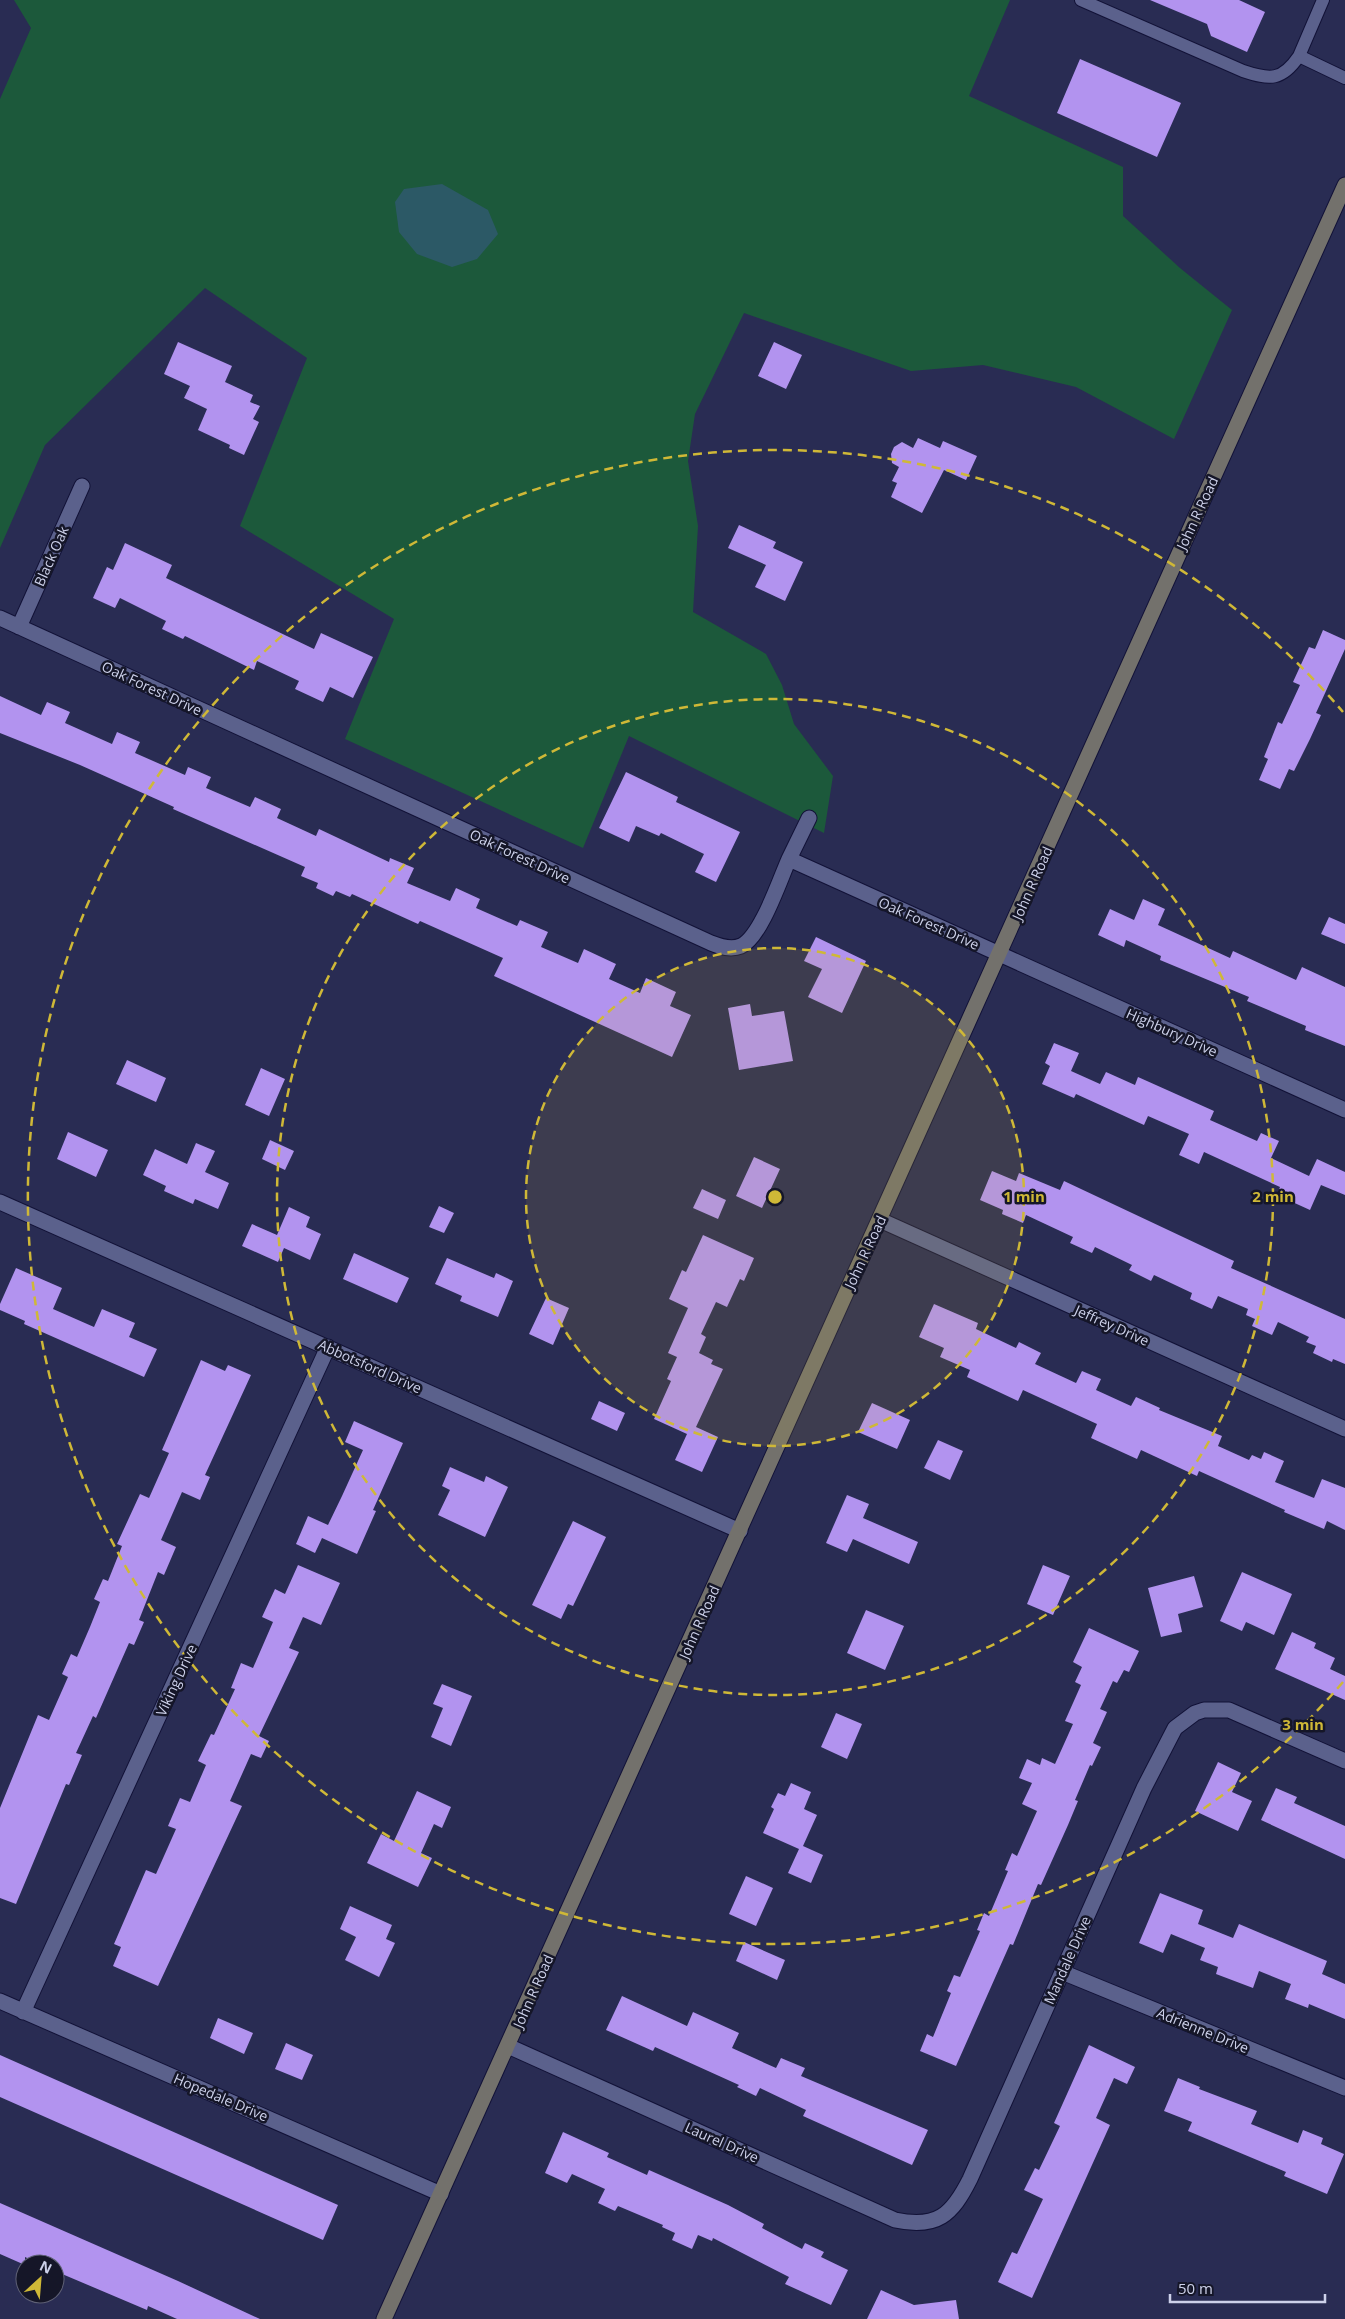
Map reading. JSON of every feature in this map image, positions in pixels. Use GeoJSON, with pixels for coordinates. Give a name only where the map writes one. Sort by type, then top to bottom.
{"type":"FeatureCollection","features":[{"type":"Feature","properties":{"kind":"main road","name":"John R Road"},"geometry":{"type":"LineString","coordinates":[[384,2319],[1345,185]]}},
{"type":"Feature","properties":{"kind":"street","name":"Black Oak"},"geometry":{"type":"LineString","coordinates":[[20,627],[82,486]]}},
{"type":"Feature","properties":{"kind":"street","name":"Oak Forest Drive"},"geometry":{"type":"LineString","coordinates":[[0,618],[722,948],[741,946],[754,935],[789,859],[999,954]]}},
{"type":"Feature","properties":{"kind":"street"},"geometry":{"type":"LineString","coordinates":[[789,859],[809,818]]}},
{"type":"Feature","properties":{"kind":"street","name":"Highbury Drive"},"geometry":{"type":"LineString","coordinates":[[999,954],[1345,1110]]}},
{"type":"Feature","properties":{"kind":"street","name":"Abbotsford Drive"},"geometry":{"type":"LineString","coordinates":[[0,1202],[740,1531]]}},
{"type":"Feature","properties":{"kind":"street","name":"Jeffrey Drive"},"geometry":{"type":"LineString","coordinates":[[880,1220],[1345,1429]]}},
{"type":"Feature","properties":{"kind":"street","name":"Viking Drive"},"geometry":{"type":"LineString","coordinates":[[23,2012],[328,1347]]}},
{"type":"Feature","properties":{"kind":"street","name":"Mandale Drive"},"geometry":{"type":"LineString","coordinates":[[939,2218],[953,2208],[970,2179],[1166,1742],[1175,1728],[1186,1718],[1204,1710],[1229,1710],[1345,1761]]}},
{"type":"Feature","properties":{"kind":"street","name":"Adrienne Drive"},"geometry":{"type":"LineString","coordinates":[[1062,1972],[1345,2088]]}},
{"type":"Feature","properties":{"kind":"street","name":"Hopedale Drive"},"geometry":{"type":"LineString","coordinates":[[0,2001],[441,2194]]}},
{"type":"Feature","properties":{"kind":"street","name":"Laurel Drive"},"geometry":{"type":"LineString","coordinates":[[508,2046],[895,2220],[921,2223],[939,2218]]}},
{"type":"Feature","properties":{"kind":"lane"},"geometry":{"type":"LineString","coordinates":[[1081,0],[1243,71],[1261,77],[1276,77],[1289,70],[1299,56],[1323,0]]}},
{"type":"Feature","properties":{"kind":"lane"},"geometry":{"type":"LineString","coordinates":[[1299,56],[1345,78]]}},
{"type":"Feature","properties":{"kind":"green space"},"geometry":{"type":"Polygon","coordinates":[[[14,0],[1010,0],[969,96],[1123,167],[1123,216],[1180,268],[1232,310],[1174,439],[1076,387],[983,365],[911,371],[744,313],[695,414],[688,461],[698,526],[693,612],[766,654],[782,685],[794,724],[833,776],[824,833],[629,736],[583,848],[345,739],[394,619],[240,526],[307,358],[205,288],[45,445],[0,548],[0,99],[31,28],[14,0]]]}},
{"type":"Feature","properties":{"kind":"water"},"geometry":{"type":"Polygon","coordinates":[[[442,184],[488,210],[498,234],[477,259],[452,267],[417,254],[399,232],[395,202],[404,189],[442,184]]]}},
{"type":"Feature","properties":{"kind":"building"},"geometry":{"type":"Polygon","coordinates":[[[1150,0],[1239,0],[1265,12],[1247,52],[1211,36],[1207,24],[1150,0]]]}},
{"type":"Feature","properties":{"kind":"building"},"geometry":{"type":"Polygon","coordinates":[[[1080,59],[1181,103],[1157,157],[1057,113],[1080,59]]]}},
{"type":"Feature","properties":{"kind":"building"},"geometry":{"type":"Polygon","coordinates":[[[178,342],[232,366],[225,382],[253,395],[250,402],[260,406],[253,419],[259,422],[244,455],[229,448],[230,445],[198,430],[207,409],[184,398],[190,386],[164,374],[178,342]]]}},
{"type":"Feature","properties":{"kind":"building"},"geometry":{"type":"Polygon","coordinates":[[[774,342],[802,355],[786,389],[758,376],[774,342]]]}},
{"type":"Feature","properties":{"kind":"building"},"geometry":{"type":"Polygon","coordinates":[[[918,438],[940,448],[943,441],[977,456],[966,480],[944,470],[922,513],[891,497],[897,483],[892,481],[899,467],[892,463],[891,454],[894,447],[902,442],[913,448],[918,438]]]}},
{"type":"Feature","properties":{"kind":"building"},"geometry":{"type":"Polygon","coordinates":[[[739,525],[776,542],[773,548],[803,562],[785,601],[755,587],[766,565],[728,548],[739,525]]]}},
{"type":"Feature","properties":{"kind":"building"},"geometry":{"type":"Polygon","coordinates":[[[125,543],[172,565],[166,578],[314,649],[321,633],[373,657],[353,698],[330,687],[323,702],[295,689],[299,681],[257,661],[254,670],[185,636],[183,639],[162,629],[166,621],[120,598],[115,608],[93,598],[107,567],[113,570],[125,543]]]}},
{"type":"Feature","properties":{"kind":"building"},"geometry":{"type":"Polygon","coordinates":[[[1323,630],[1345,640],[1345,649],[1316,713],[1321,715],[1310,739],[1294,771],[1289,769],[1280,789],[1259,780],[1268,759],[1264,757],[1278,722],[1282,724],[1300,685],[1293,682],[1309,647],[1315,649],[1323,630]]]}},
{"type":"Feature","properties":{"kind":"building"},"geometry":{"type":"Polygon","coordinates":[[[0,696],[41,715],[47,702],[70,712],[65,723],[112,744],[117,732],[140,742],[135,753],[185,775],[188,767],[211,777],[206,788],[250,807],[255,797],[281,809],[277,818],[316,836],[319,829],[389,862],[390,858],[414,868],[407,883],[450,901],[456,888],[480,899],[476,908],[517,926],[520,920],[548,932],[541,947],[578,963],[584,949],[616,964],[609,979],[640,993],[646,978],[676,992],[670,1006],[691,1015],[672,1057],[494,976],[503,958],[420,921],[418,924],[352,894],[350,897],[336,891],[333,896],[316,888],[318,883],[301,876],[305,867],[173,809],[174,807],[80,765],[0,733],[0,696]]]}},
{"type":"Feature","properties":{"kind":"building"},"geometry":{"type":"Polygon","coordinates":[[[626,772],[678,797],[676,802],[740,832],[716,882],[695,872],[704,854],[661,833],[659,836],[636,826],[629,842],[599,828],[626,772]]]}},
{"type":"Feature","properties":{"kind":"building"},"geometry":{"type":"Polygon","coordinates":[[[1143,899],[1165,909],[1158,925],[1230,958],[1233,951],[1296,980],[1302,967],[1345,987],[1345,1046],[1305,1030],[1306,1026],[1247,1001],[1249,997],[1160,960],[1161,956],[1126,940],[1124,947],[1098,935],[1110,909],[1134,920],[1143,899]]]}},
{"type":"Feature","properties":{"kind":"building"},"geometry":{"type":"Polygon","coordinates":[[[1329,917],[1345,924],[1345,944],[1321,934],[1329,917]]]}},
{"type":"Feature","properties":{"kind":"building"},"geometry":{"type":"Polygon","coordinates":[[[816,937],[866,961],[842,1013],[808,997],[822,969],[804,961],[816,937]]]}},
{"type":"Feature","properties":{"kind":"building"},"geometry":{"type":"Polygon","coordinates":[[[750,1004],[752,1016],[784,1011],[793,1061],[739,1070],[728,1008],[750,1004]]]}},
{"type":"Feature","properties":{"kind":"building"},"geometry":{"type":"Polygon","coordinates":[[[1054,1043],[1079,1053],[1071,1071],[1100,1084],[1106,1072],[1135,1085],[1138,1077],[1214,1111],[1210,1120],[1257,1141],[1261,1133],[1279,1141],[1271,1158],[1309,1176],[1317,1159],[1345,1172],[1345,1195],[1321,1185],[1310,1210],[1277,1195],[1280,1187],[1204,1152],[1199,1164],[1179,1155],[1189,1134],[1148,1116],[1144,1125],[1076,1094],[1074,1098],[1042,1084],[1050,1066],[1045,1063],[1054,1043]]]}},
{"type":"Feature","properties":{"kind":"building"},"geometry":{"type":"Polygon","coordinates":[[[127,1060],[166,1078],[156,1102],[116,1084],[127,1060]]]}},
{"type":"Feature","properties":{"kind":"building"},"geometry":{"type":"Polygon","coordinates":[[[261,1068],[285,1079],[269,1116],[245,1105],[261,1068]]]}},
{"type":"Feature","properties":{"kind":"building"},"geometry":{"type":"Polygon","coordinates":[[[68,1132],[108,1150],[96,1177],[57,1159],[68,1132]]]}},
{"type":"Feature","properties":{"kind":"building"},"geometry":{"type":"Polygon","coordinates":[[[270,1140],[294,1151],[285,1170],[262,1159],[270,1140]]]}},
{"type":"Feature","properties":{"kind":"building"},"geometry":{"type":"Polygon","coordinates":[[[196,1143],[215,1151],[205,1172],[229,1183],[218,1209],[195,1199],[193,1204],[164,1191],[166,1186],[143,1175],[155,1149],[187,1164],[196,1143]]]}},
{"type":"Feature","properties":{"kind":"building"},"geometry":{"type":"Polygon","coordinates":[[[754,1157],[780,1169],[762,1208],[736,1196],[754,1157]]]}},
{"type":"Feature","properties":{"kind":"building"},"geometry":{"type":"Polygon","coordinates":[[[992,1171],[1016,1181],[1019,1173],[1060,1190],[1064,1181],[1234,1261],[1231,1268],[1345,1319],[1345,1364],[1333,1359],[1332,1362],[1313,1353],[1316,1346],[1306,1342],[1309,1337],[1278,1322],[1272,1335],[1252,1326],[1255,1319],[1246,1315],[1248,1309],[1218,1296],[1212,1309],[1190,1299],[1192,1293],[1154,1275],[1151,1281],[1129,1270],[1132,1265],[1095,1247],[1092,1253],[1070,1243],[1073,1237],[1026,1215],[1023,1223],[1002,1214],[1003,1210],[980,1200],[992,1171]]]}},
{"type":"Feature","properties":{"kind":"building"},"geometry":{"type":"Polygon","coordinates":[[[702,1189],[726,1200],[718,1219],[693,1208],[702,1189]]]}},
{"type":"Feature","properties":{"kind":"building"},"geometry":{"type":"Polygon","coordinates":[[[439,1206],[454,1213],[444,1233],[429,1227],[439,1206]]]}},
{"type":"Feature","properties":{"kind":"building"},"geometry":{"type":"Polygon","coordinates":[[[289,1207],[310,1217],[306,1227],[321,1234],[310,1260],[284,1248],[278,1262],[242,1246],[252,1224],[277,1235],[289,1207]]]}},
{"type":"Feature","properties":{"kind":"building"},"geometry":{"type":"Polygon","coordinates":[[[703,1235],[754,1258],[744,1281],[740,1279],[727,1307],[716,1302],[701,1334],[706,1337],[699,1353],[713,1360],[711,1364],[723,1369],[696,1427],[718,1437],[702,1472],[675,1460],[687,1434],[654,1419],[671,1381],[667,1379],[677,1357],[668,1353],[688,1308],[669,1299],[682,1270],[686,1272],[703,1235]]]}},
{"type":"Feature","properties":{"kind":"building"},"geometry":{"type":"Polygon","coordinates":[[[354,1253],[409,1278],[397,1303],[343,1279],[354,1253]]]}},
{"type":"Feature","properties":{"kind":"building"},"geometry":{"type":"Polygon","coordinates":[[[447,1258],[494,1278],[496,1273],[513,1281],[498,1317],[460,1301],[462,1296],[435,1284],[447,1258]]]}},
{"type":"Feature","properties":{"kind":"building"},"geometry":{"type":"Polygon","coordinates":[[[16,1268],[62,1288],[53,1309],[94,1327],[102,1309],[135,1323],[129,1337],[157,1349],[144,1377],[24,1324],[25,1321],[0,1310],[0,1304],[16,1268]]]}},
{"type":"Feature","properties":{"kind":"building"},"geometry":{"type":"Polygon","coordinates":[[[546,1298],[569,1308],[553,1345],[529,1334],[546,1298]]]}},
{"type":"Feature","properties":{"kind":"building"},"geometry":{"type":"Polygon","coordinates":[[[934,1304],[978,1323],[976,1329],[1016,1348],[1019,1342],[1041,1353],[1035,1364],[1076,1383],[1082,1371],[1101,1379],[1096,1390],[1131,1406],[1136,1397],[1160,1408],[1159,1410],[1222,1436],[1218,1446],[1249,1460],[1252,1455],[1261,1459],[1264,1452],[1284,1461],[1275,1482],[1314,1498],[1322,1479],[1345,1488],[1345,1530],[1327,1521],[1324,1529],[1199,1471],[1197,1476],[1141,1450],[1137,1459],[1091,1438],[1097,1424],[1023,1390],[1018,1401],[967,1377],[970,1370],[940,1357],[944,1348],[919,1337],[934,1304]]]}},
{"type":"Feature","properties":{"kind":"building"},"geometry":{"type":"Polygon","coordinates":[[[201,1360],[225,1371],[228,1365],[251,1375],[205,1475],[210,1477],[200,1500],[182,1492],[161,1540],[176,1547],[164,1575],[158,1572],[139,1620],[144,1622],[134,1645],[129,1643],[96,1718],[93,1716],[76,1753],[82,1755],[69,1785],[66,1784],[16,1904],[0,1898],[0,1808],[38,1715],[49,1720],[68,1677],[62,1674],[71,1654],[77,1657],[90,1627],[100,1602],[94,1599],[103,1579],[108,1581],[122,1546],[117,1544],[140,1494],[149,1498],[169,1453],[162,1450],[201,1360]]]}},
{"type":"Feature","properties":{"kind":"building"},"geometry":{"type":"Polygon","coordinates":[[[599,1401],[625,1413],[617,1431],[591,1419],[599,1401]]]}},
{"type":"Feature","properties":{"kind":"building"},"geometry":{"type":"Polygon","coordinates":[[[872,1403],[910,1420],[897,1449],[858,1432],[872,1403]]]}},
{"type":"Feature","properties":{"kind":"building"},"geometry":{"type":"Polygon","coordinates":[[[354,1421],[403,1443],[373,1510],[376,1511],[357,1554],[322,1538],[315,1553],[296,1544],[308,1516],[328,1525],[342,1496],[363,1450],[345,1442],[354,1421]]]}},
{"type":"Feature","properties":{"kind":"building"},"geometry":{"type":"Polygon","coordinates":[[[938,1440],[963,1451],[950,1480],[924,1468],[938,1440]]]}},
{"type":"Feature","properties":{"kind":"building"},"geometry":{"type":"Polygon","coordinates":[[[450,1467],[484,1482],[486,1476],[508,1487],[485,1537],[438,1515],[450,1490],[442,1486],[450,1467]]]}},
{"type":"Feature","properties":{"kind":"building"},"geometry":{"type":"Polygon","coordinates":[[[847,1495],[869,1504],[863,1518],[918,1542],[909,1564],[853,1539],[847,1552],[826,1543],[847,1495]]]}},
{"type":"Feature","properties":{"kind":"building"},"geometry":{"type":"Polygon","coordinates":[[[573,1521],[606,1537],[573,1606],[568,1604],[561,1619],[532,1605],[573,1521]]]}},
{"type":"Feature","properties":{"kind":"building"},"geometry":{"type":"Polygon","coordinates":[[[298,1565],[340,1583],[321,1625],[303,1617],[289,1648],[299,1652],[259,1736],[269,1741],[261,1758],[251,1754],[230,1801],[242,1806],[158,1986],[113,1966],[121,1947],[114,1944],[146,1870],[156,1874],[176,1829],[168,1826],[180,1798],[190,1802],[206,1765],[198,1761],[211,1734],[214,1735],[235,1689],[231,1688],[241,1663],[253,1668],[273,1622],[262,1617],[275,1589],[285,1594],[298,1565]]]}},
{"type":"Feature","properties":{"kind":"building"},"geometry":{"type":"Polygon","coordinates":[[[1043,1565],[1070,1576],[1053,1615],[1027,1604],[1043,1565]]]}},
{"type":"Feature","properties":{"kind":"building"},"geometry":{"type":"Polygon","coordinates":[[[1242,1572],[1292,1594],[1274,1635],[1246,1622],[1242,1631],[1220,1621],[1242,1572]]]}},
{"type":"Feature","properties":{"kind":"building"},"geometry":{"type":"Polygon","coordinates":[[[1194,1576],[1203,1607],[1178,1614],[1182,1632],[1161,1637],[1148,1588],[1194,1576]]]}},
{"type":"Feature","properties":{"kind":"building"},"geometry":{"type":"Polygon","coordinates":[[[866,1610],[904,1626],[885,1670],[847,1653],[866,1610]]]}},
{"type":"Feature","properties":{"kind":"building"},"geometry":{"type":"Polygon","coordinates":[[[1089,1628],[1139,1651],[1129,1672],[1124,1670],[1117,1683],[1113,1681],[1100,1709],[1107,1712],[1093,1743],[1101,1747],[1092,1766],[1090,1765],[1075,1800],[1078,1801],[1068,1825],[1041,1885],[1038,1884],[1013,1945],[1010,1944],[956,2066],[920,2051],[927,2034],[933,2037],[951,1993],[947,1991],[954,1975],[960,1977],[980,1931],[977,1930],[984,1913],[989,1916],[1008,1871],[1005,1870],[1012,1853],[1017,1856],[1037,1811],[1022,1804],[1032,1783],[1019,1778],[1027,1759],[1040,1765],[1042,1758],[1055,1764],[1073,1724],[1065,1721],[1081,1685],[1075,1682],[1082,1667],[1073,1662],[1089,1628]]]}},
{"type":"Feature","properties":{"kind":"building"},"geometry":{"type":"Polygon","coordinates":[[[1292,1632],[1316,1643],[1314,1648],[1335,1658],[1330,1669],[1345,1676],[1345,1700],[1275,1669],[1292,1632]]]}},
{"type":"Feature","properties":{"kind":"building"},"geometry":{"type":"Polygon","coordinates":[[[442,1684],[472,1696],[451,1746],[431,1737],[443,1708],[433,1704],[442,1684]]]}},
{"type":"Feature","properties":{"kind":"building"},"geometry":{"type":"Polygon","coordinates":[[[836,1713],[862,1724],[847,1759],[821,1747],[836,1713]]]}},
{"type":"Feature","properties":{"kind":"building"},"geometry":{"type":"Polygon","coordinates":[[[1218,1762],[1241,1773],[1232,1792],[1252,1801],[1238,1831],[1195,1811],[1218,1762]]]}},
{"type":"Feature","properties":{"kind":"building"},"geometry":{"type":"Polygon","coordinates":[[[791,1783],[811,1792],[804,1809],[817,1815],[803,1846],[823,1855],[811,1883],[788,1873],[799,1849],[763,1833],[774,1809],[771,1807],[778,1793],[785,1796],[791,1783]]]}},
{"type":"Feature","properties":{"kind":"building"},"geometry":{"type":"Polygon","coordinates":[[[1276,1788],[1297,1797],[1294,1803],[1345,1826],[1345,1859],[1261,1820],[1276,1788]]]}},
{"type":"Feature","properties":{"kind":"building"},"geometry":{"type":"Polygon","coordinates":[[[417,1791],[451,1807],[442,1828],[434,1824],[421,1853],[432,1858],[418,1887],[367,1863],[381,1834],[394,1841],[417,1791]]]}},
{"type":"Feature","properties":{"kind":"building"},"geometry":{"type":"Polygon","coordinates":[[[746,1876],[773,1888],[756,1926],[729,1914],[746,1876]]]}},
{"type":"Feature","properties":{"kind":"building"},"geometry":{"type":"Polygon","coordinates":[[[1160,1893],[1203,1910],[1198,1924],[1233,1938],[1239,1924],[1327,1961],[1322,1974],[1345,1984],[1345,2019],[1309,2004],[1308,2008],[1285,1999],[1291,1984],[1259,1971],[1253,1988],[1216,1974],[1218,1967],[1200,1960],[1205,1948],[1171,1934],[1163,1953],[1139,1943],[1160,1893]]]}},
{"type":"Feature","properties":{"kind":"building"},"geometry":{"type":"Polygon","coordinates":[[[350,1906],[392,1925],[386,1939],[395,1943],[379,1977],[345,1960],[356,1937],[340,1929],[350,1906]]]}},
{"type":"Feature","properties":{"kind":"building"},"geometry":{"type":"Polygon","coordinates":[[[744,1942],[785,1960],[777,1980],[736,1961],[744,1942]]]}},
{"type":"Feature","properties":{"kind":"building"},"geometry":{"type":"Polygon","coordinates":[[[622,1996],[687,2026],[693,2012],[739,2033],[732,2048],[776,2068],[781,2058],[805,2068],[801,2076],[928,2130],[912,2165],[803,2116],[806,2110],[760,2088],[756,2096],[737,2087],[739,2085],[655,2047],[653,2051],[606,2030],[622,1996]]]}},
{"type":"Feature","properties":{"kind":"building"},"geometry":{"type":"Polygon","coordinates":[[[218,2018],[253,2033],[244,2054],[210,2038],[218,2018]]]}},
{"type":"Feature","properties":{"kind":"building"},"geometry":{"type":"Polygon","coordinates":[[[286,2043],[313,2055],[302,2080],[275,2069],[286,2043]]]}},
{"type":"Feature","properties":{"kind":"building"},"geometry":{"type":"Polygon","coordinates":[[[1089,2045],[1135,2067],[1127,2084],[1114,2078],[1096,2118],[1110,2125],[1032,2298],[998,2282],[1012,2252],[1017,2254],[1043,2199],[1024,2190],[1035,2168],[1039,2170],[1060,2126],[1054,2123],[1089,2045]]]}},
{"type":"Feature","properties":{"kind":"building"},"geometry":{"type":"Polygon","coordinates":[[[0,2055],[338,2205],[323,2240],[0,2097],[0,2055]]]}},
{"type":"Feature","properties":{"kind":"building"},"geometry":{"type":"Polygon","coordinates":[[[1178,2078],[1200,2087],[1199,2089],[1257,2111],[1251,2124],[1298,2143],[1303,2130],[1323,2138],[1321,2144],[1344,2154],[1327,2194],[1284,2176],[1286,2172],[1188,2131],[1192,2122],[1164,2111],[1178,2078]]]}},
{"type":"Feature","properties":{"kind":"building"},"geometry":{"type":"Polygon","coordinates":[[[563,2132],[609,2153],[607,2157],[647,2175],[649,2170],[728,2205],[764,2224],[762,2228],[802,2249],[805,2243],[824,2252],[821,2257],[848,2270],[831,2305],[785,2284],[789,2277],[713,2238],[712,2241],[698,2235],[692,2249],[672,2240],[675,2233],[662,2227],[663,2225],[618,2206],[615,2211],[598,2203],[605,2189],[572,2174],[567,2183],[545,2173],[563,2132]]]}},
{"type":"Feature","properties":{"kind":"building"},"geometry":{"type":"Polygon","coordinates":[[[0,2203],[260,2319],[177,2319],[148,2306],[147,2310],[65,2275],[65,2254],[15,2254],[15,2261],[0,2254],[0,2203]]]}},
{"type":"Feature","properties":{"kind":"building"},"geometry":{"type":"Polygon","coordinates":[[[881,2290],[914,2305],[956,2300],[959,2319],[867,2319],[881,2290]]]}}]}
